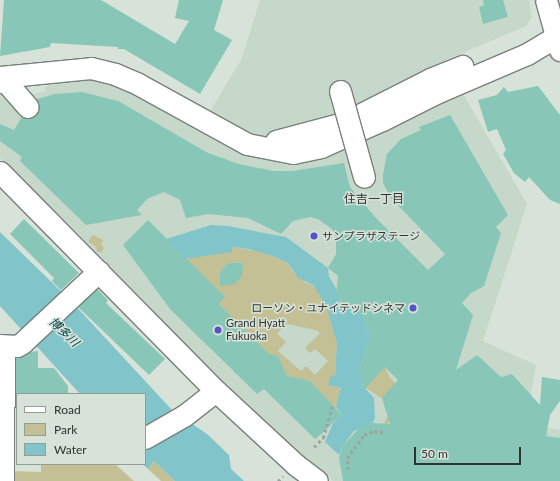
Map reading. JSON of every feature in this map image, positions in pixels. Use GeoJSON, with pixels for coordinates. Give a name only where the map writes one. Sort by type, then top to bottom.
{"type":"FeatureCollection","features":[{"type":"Feature","properties":{"kind":"street"},"geometry":{"type":"LineString","coordinates":[[0,77],[91,68],[115,74],[138,84],[221,132],[247,144],[256,145],[300,137],[342,123],[430,79],[524,42],[559,40],[546,0]]}},
{"type":"Feature","properties":{"kind":"street"},"geometry":{"type":"LineString","coordinates":[[0,82],[6,82],[28,107]]}},
{"type":"Feature","properties":{"kind":"street"},"geometry":{"type":"LineString","coordinates":[[340,91],[364,177]]}},
{"type":"Feature","properties":{"kind":"street"},"geometry":{"type":"LineString","coordinates":[[0,172],[216,391],[296,465],[317,481]]}},
{"type":"Feature","properties":{"kind":"street"},"geometry":{"type":"LineString","coordinates":[[3,481],[7,458],[9,345],[70,299],[99,271]]}},
{"type":"Feature","properties":{"kind":"street"},"geometry":{"type":"LineString","coordinates":[[146,437],[185,415],[216,391]]}},
{"type":"Feature","properties":{"kind":"path"},"geometry":{"type":"LineString","coordinates":[[314,447],[323,438],[333,403]]}},
{"type":"Feature","properties":{"kind":"path"},"geometry":{"type":"LineString","coordinates":[[348,470],[347,458],[364,436],[374,431],[385,433]]}},
{"type":"Feature","properties":{"kind":"shaded area"},"geometry":{"type":"Polygon","coordinates":[[[260,0],[529,0],[532,17],[526,26],[444,61],[527,204],[483,341],[536,365],[527,418],[534,426],[560,430],[560,481],[333,481],[298,453],[211,370],[78,233],[0,158],[0,93],[11,97],[45,92],[45,87],[56,83],[56,80],[98,80],[127,90],[198,131],[241,60],[260,0]]]}},
{"type":"Feature","properties":{"kind":"green space"},"geometry":{"type":"Polygon","coordinates":[[[93,235],[103,240],[101,244],[104,248],[102,252],[97,252],[96,247],[88,241],[93,235]]]}},
{"type":"Feature","properties":{"kind":"green space"},"geometry":{"type":"Polygon","coordinates":[[[232,247],[262,252],[288,263],[292,271],[304,282],[312,285],[320,294],[332,315],[337,343],[335,376],[328,385],[341,388],[336,405],[342,410],[340,412],[323,396],[287,376],[219,304],[224,298],[185,259],[232,251],[232,247]],[[287,324],[277,333],[286,342],[278,351],[301,371],[306,366],[315,375],[328,361],[315,349],[310,353],[305,348],[320,333],[316,330],[287,324]]]}},
{"type":"Feature","properties":{"kind":"green space"},"geometry":{"type":"Polygon","coordinates":[[[370,336],[389,376],[405,395],[418,393],[386,425],[384,424],[388,415],[383,399],[364,387],[359,372],[370,336]]]}},
{"type":"Feature","properties":{"kind":"green space"},"geometry":{"type":"Polygon","coordinates":[[[154,461],[175,481],[161,481],[148,469],[154,461]]]}},
{"type":"Feature","properties":{"kind":"green space"},"geometry":{"type":"Polygon","coordinates":[[[41,465],[116,465],[134,481],[10,481],[10,471],[41,472],[41,465]]]}},
{"type":"Feature","properties":{"kind":"water"},"geometry":{"type":"Polygon","coordinates":[[[211,225],[228,226],[286,237],[328,268],[329,277],[335,286],[340,301],[362,313],[370,336],[359,372],[364,387],[374,398],[375,418],[373,423],[354,431],[342,447],[339,455],[325,442],[333,423],[341,414],[336,405],[341,388],[328,385],[331,375],[335,376],[337,343],[326,305],[313,285],[298,278],[288,263],[275,257],[249,249],[232,247],[232,252],[185,259],[166,239],[211,225]]]}},
{"type":"Feature","properties":{"kind":"water","name":"博多川"},"geometry":{"type":"Polygon","coordinates":[[[0,232],[72,302],[172,410],[207,434],[229,455],[231,469],[244,481],[175,481],[154,461],[148,469],[144,465],[146,465],[146,393],[79,393],[0,306],[0,232]]]}},
{"type":"Feature","properties":{"kind":"building"},"geometry":{"type":"Polygon","coordinates":[[[4,0],[101,0],[175,44],[189,21],[175,18],[179,0],[223,0],[214,30],[232,40],[200,94],[124,49],[118,49],[118,47],[51,43],[50,47],[0,56],[4,0]]]}},
{"type":"Feature","properties":{"kind":"building"},"geometry":{"type":"Polygon","coordinates":[[[483,0],[503,0],[508,17],[483,24],[479,7],[484,5],[483,0]]]}},
{"type":"Feature","properties":{"kind":"building"},"geometry":{"type":"Polygon","coordinates":[[[538,86],[560,115],[560,204],[550,200],[529,177],[525,182],[514,173],[503,154],[506,150],[497,129],[488,132],[478,100],[497,95],[504,87],[508,92],[538,86]]]}},
{"type":"Feature","properties":{"kind":"building"},"geometry":{"type":"Polygon","coordinates":[[[82,92],[118,101],[208,153],[239,164],[274,171],[292,171],[344,163],[350,187],[375,217],[428,270],[445,254],[391,198],[383,183],[383,174],[387,154],[401,139],[421,130],[419,127],[450,115],[508,215],[496,227],[501,233],[484,286],[471,293],[462,303],[473,315],[456,370],[477,355],[501,377],[512,374],[540,405],[542,377],[560,380],[560,401],[550,415],[546,436],[560,438],[560,481],[343,481],[339,458],[342,447],[360,427],[373,423],[390,424],[382,398],[398,380],[385,367],[365,389],[359,372],[370,336],[362,313],[344,305],[336,295],[338,276],[328,268],[336,254],[336,237],[332,229],[318,219],[310,217],[293,221],[281,234],[248,218],[208,214],[186,218],[180,200],[164,192],[147,199],[137,210],[142,215],[86,225],[20,161],[22,157],[0,141],[0,124],[14,130],[22,117],[30,119],[36,116],[39,110],[37,99],[55,94],[82,92]]]}},
{"type":"Feature","properties":{"kind":"building"},"geometry":{"type":"Polygon","coordinates":[[[24,219],[79,273],[61,290],[52,281],[54,278],[10,234],[24,219]]]}},
{"type":"Feature","properties":{"kind":"building"},"geometry":{"type":"Polygon","coordinates":[[[148,220],[225,297],[219,304],[269,354],[278,356],[287,376],[310,381],[341,414],[315,439],[264,389],[257,394],[170,309],[123,245],[148,220]]]}},
{"type":"Feature","properties":{"kind":"building"},"geometry":{"type":"Polygon","coordinates":[[[229,263],[243,263],[242,276],[235,284],[220,286],[220,272],[229,263]]]}},
{"type":"Feature","properties":{"kind":"building"},"geometry":{"type":"Polygon","coordinates":[[[97,289],[108,300],[106,303],[165,359],[149,375],[78,307],[97,289]]]}},
{"type":"Feature","properties":{"kind":"building"},"geometry":{"type":"Polygon","coordinates":[[[38,351],[38,368],[54,368],[68,386],[68,393],[16,393],[16,358],[30,352],[38,351]]]}},
{"type":"Feature","properties":{"kind":"place","name":"サンプラザステージ"},"geometry":{"type":"Point","coordinates":[314,236]}},
{"type":"Feature","properties":{"kind":"place","name":"ローソン・ユナイテッドシネマ"},"geometry":{"type":"Point","coordinates":[413,308]}},
{"type":"Feature","properties":{"kind":"place","name":"Grand Hyatt Fukuoka"},"geometry":{"type":"Point","coordinates":[218,330]}},
{"type":"Feature","properties":{"kind":"district","name":"住吉一丁目"},"geometry":{"type":"Point","coordinates":[374,199]}}]}
